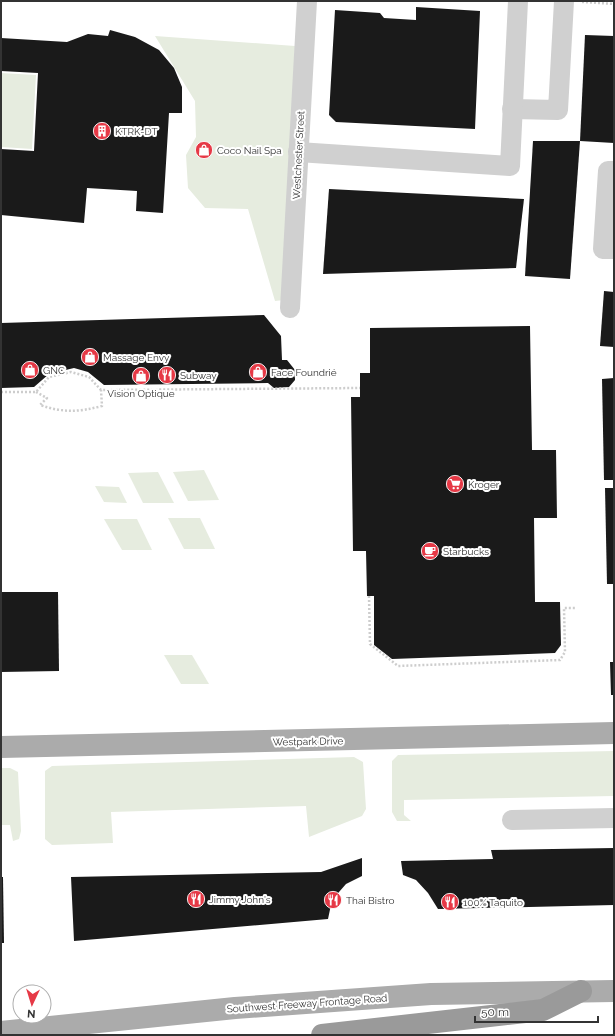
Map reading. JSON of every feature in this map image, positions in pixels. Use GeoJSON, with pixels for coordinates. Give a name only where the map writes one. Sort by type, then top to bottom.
{"type":"FeatureCollection","features":[{"type":"Feature","properties":{"kind":"highway"},"geometry":{"type":"LineString","coordinates":[[322,1035],[543,1010],[581,991]]}},
{"type":"Feature","properties":{"kind":"main road","name":"Westpark Drive"},"geometry":{"type":"LineString","coordinates":[[1,748],[614,733]]}},
{"type":"Feature","properties":{"kind":"main road","name":"Southwest Freeway Frontage Road"},"geometry":{"type":"LineString","coordinates":[[1,1032],[235,1008],[431,994],[614,991]]}},
{"type":"Feature","properties":{"kind":"street","name":"Westchester Street"},"geometry":{"type":"LineString","coordinates":[[290,308],[307,1]]}},
{"type":"Feature","properties":{"kind":"street"},"geometry":{"type":"LineString","coordinates":[[298,152],[510,166],[518,1]]}},
{"type":"Feature","properties":{"kind":"street"},"geometry":{"type":"LineString","coordinates":[[512,109],[558,110],[573,2]]}},
{"type":"Feature","properties":{"kind":"street"},"geometry":{"type":"LineString","coordinates":[[614,171],[608,171],[604,249],[614,249]]}},
{"type":"Feature","properties":{"kind":"street"},"geometry":{"type":"LineString","coordinates":[[512,820],[614,818]]}},
{"type":"Feature","properties":{"kind":"path"},"geometry":{"type":"LineString","coordinates":[[573,2],[614,4]]}},
{"type":"Feature","properties":{"kind":"path"},"geometry":{"type":"LineString","coordinates":[[1,392],[36,392],[47,398],[40,405],[55,410],[80,412],[102,406],[101,390],[89,377],[71,372],[49,377],[36,392]]}},
{"type":"Feature","properties":{"kind":"path"},"geometry":{"type":"LineString","coordinates":[[101,390],[360,388]]}},
{"type":"Feature","properties":{"kind":"path"},"geometry":{"type":"LineString","coordinates":[[369,596],[370,644],[398,666],[560,660],[565,652],[564,608],[575,608]]}},
{"type":"Feature","properties":{"kind":"shaded area"},"geometry":{"type":"Polygon","coordinates":[[[155,36],[295,46],[284,300],[275,301],[248,209],[205,208],[188,188],[186,155],[196,137],[195,101],[155,36]]]}},
{"type":"Feature","properties":{"kind":"shaded area"},"geometry":{"type":"Polygon","coordinates":[[[1,73],[36,75],[32,149],[1,147],[1,73]]]}},
{"type":"Feature","properties":{"kind":"shaded area"},"geometry":{"type":"Polygon","coordinates":[[[204,470],[219,500],[188,501],[173,472],[204,470]]]}},
{"type":"Feature","properties":{"kind":"shaded area"},"geometry":{"type":"Polygon","coordinates":[[[158,472],[174,503],[143,503],[128,473],[158,472]]]}},
{"type":"Feature","properties":{"kind":"shaded area"},"geometry":{"type":"Polygon","coordinates":[[[95,486],[119,487],[127,503],[104,502],[95,486]]]}},
{"type":"Feature","properties":{"kind":"shaded area"},"geometry":{"type":"Polygon","coordinates":[[[168,518],[200,518],[215,549],[184,549],[168,518]]]}},
{"type":"Feature","properties":{"kind":"shaded area"},"geometry":{"type":"Polygon","coordinates":[[[104,519],[137,519],[152,550],[122,550],[104,519]]]}},
{"type":"Feature","properties":{"kind":"shaded area"},"geometry":{"type":"Polygon","coordinates":[[[164,655],[192,655],[209,684],[181,684],[164,655]]]}},
{"type":"Feature","properties":{"kind":"shaded area"},"geometry":{"type":"Polygon","coordinates":[[[614,751],[614,796],[404,800],[404,815],[411,821],[397,821],[392,812],[392,761],[398,755],[614,751]]]}},
{"type":"Feature","properties":{"kind":"shaded area"},"geometry":{"type":"Polygon","coordinates":[[[354,757],[363,762],[366,809],[362,816],[309,837],[306,806],[111,812],[113,843],[52,845],[45,839],[45,771],[52,766],[354,757]]]}},
{"type":"Feature","properties":{"kind":"shaded area"},"geometry":{"type":"Polygon","coordinates":[[[1,768],[10,768],[18,772],[21,831],[19,839],[13,841],[10,825],[1,825],[1,768]]]}},
{"type":"Feature","properties":{"kind":"building"},"geometry":{"type":"Polygon","coordinates":[[[416,7],[480,11],[475,129],[336,122],[329,115],[335,10],[380,13],[384,18],[416,20],[416,7]]]}},
{"type":"Feature","properties":{"kind":"building","name":"KTRK-DT"},"geometry":{"type":"Polygon","coordinates":[[[110,30],[135,37],[159,50],[174,68],[182,87],[182,113],[169,113],[163,213],[136,211],[137,191],[87,188],[84,223],[1,215],[1,149],[34,151],[38,73],[1,71],[1,38],[67,42],[88,34],[108,36],[110,30]]]}},
{"type":"Feature","properties":{"kind":"building"},"geometry":{"type":"Polygon","coordinates":[[[585,35],[614,36],[614,143],[580,141],[585,35]]]}},
{"type":"Feature","properties":{"kind":"building"},"geometry":{"type":"Polygon","coordinates":[[[533,141],[580,141],[570,279],[525,276],[533,141]]]}},
{"type":"Feature","properties":{"kind":"building"},"geometry":{"type":"Polygon","coordinates":[[[329,189],[524,199],[516,268],[323,274],[329,189]]]}},
{"type":"Feature","properties":{"kind":"building"},"geometry":{"type":"Polygon","coordinates":[[[604,291],[614,292],[614,347],[600,346],[604,291]]]}},
{"type":"Feature","properties":{"kind":"building"},"geometry":{"type":"Polygon","coordinates":[[[264,315],[281,336],[282,360],[287,360],[295,370],[295,380],[289,387],[274,388],[268,383],[104,385],[88,372],[74,368],[49,374],[34,387],[1,388],[1,323],[264,315]]]}},
{"type":"Feature","properties":{"kind":"building","name":"Kroger"},"geometry":{"type":"Polygon","coordinates":[[[530,326],[532,450],[556,450],[557,518],[534,518],[535,602],[560,602],[561,645],[555,653],[392,659],[374,645],[374,596],[367,596],[366,551],[353,551],[351,397],[360,397],[360,373],[370,373],[370,328],[530,326]]]}},
{"type":"Feature","properties":{"kind":"building"},"geometry":{"type":"Polygon","coordinates":[[[614,378],[614,480],[604,480],[602,379],[614,378]]]}},
{"type":"Feature","properties":{"kind":"building"},"geometry":{"type":"Polygon","coordinates":[[[605,488],[614,488],[614,584],[607,584],[605,488]]]}},
{"type":"Feature","properties":{"kind":"building"},"geometry":{"type":"Polygon","coordinates":[[[1,592],[58,592],[59,671],[1,672],[1,592]]]}},
{"type":"Feature","properties":{"kind":"building"},"geometry":{"type":"Polygon","coordinates":[[[610,662],[614,662],[614,695],[611,695],[610,662]]]}},
{"type":"Feature","properties":{"kind":"building"},"geometry":{"type":"Polygon","coordinates":[[[614,848],[614,905],[438,909],[428,893],[416,880],[403,875],[401,861],[493,859],[491,850],[614,848]]]}},
{"type":"Feature","properties":{"kind":"building"},"geometry":{"type":"Polygon","coordinates":[[[362,858],[362,876],[346,884],[332,900],[328,919],[74,941],[71,877],[321,872],[362,858]]]}},
{"type":"Feature","properties":{"kind":"building"},"geometry":{"type":"Polygon","coordinates":[[[1,877],[3,877],[4,943],[1,943],[1,877]]]}},
{"type":"Feature","properties":{"kind":"place","name":"KTRK-DT"},"geometry":{"type":"Point","coordinates":[102,131]}},
{"type":"Feature","properties":{"kind":"place","name":"Coco Nail Spa"},"geometry":{"type":"Point","coordinates":[204,150]}},
{"type":"Feature","properties":{"kind":"place","name":"Massage Envy"},"geometry":{"type":"Point","coordinates":[90,357]}},
{"type":"Feature","properties":{"kind":"place","name":"GNC"},"geometry":{"type":"Point","coordinates":[30,370]}},
{"type":"Feature","properties":{"kind":"place","name":"Face Foundrié"},"geometry":{"type":"Point","coordinates":[258,372]}},
{"type":"Feature","properties":{"kind":"place","name":"Subway"},"geometry":{"type":"Point","coordinates":[167,375]}},
{"type":"Feature","properties":{"kind":"place","name":"Vision Optique"},"geometry":{"type":"Point","coordinates":[141,376]}},
{"type":"Feature","properties":{"kind":"place","name":"Kroger"},"geometry":{"type":"Point","coordinates":[455,484]}},
{"type":"Feature","properties":{"kind":"place","name":"Starbucks"},"geometry":{"type":"Point","coordinates":[430,551]}},
{"type":"Feature","properties":{"kind":"place","name":"Jimmy John's"},"geometry":{"type":"Point","coordinates":[196,899]}},
{"type":"Feature","properties":{"kind":"place","name":"Thai Bistro"},"geometry":{"type":"Point","coordinates":[333,900]}},
{"type":"Feature","properties":{"kind":"place","name":"100% Taquito"},"geometry":{"type":"Point","coordinates":[450,902]}}]}
